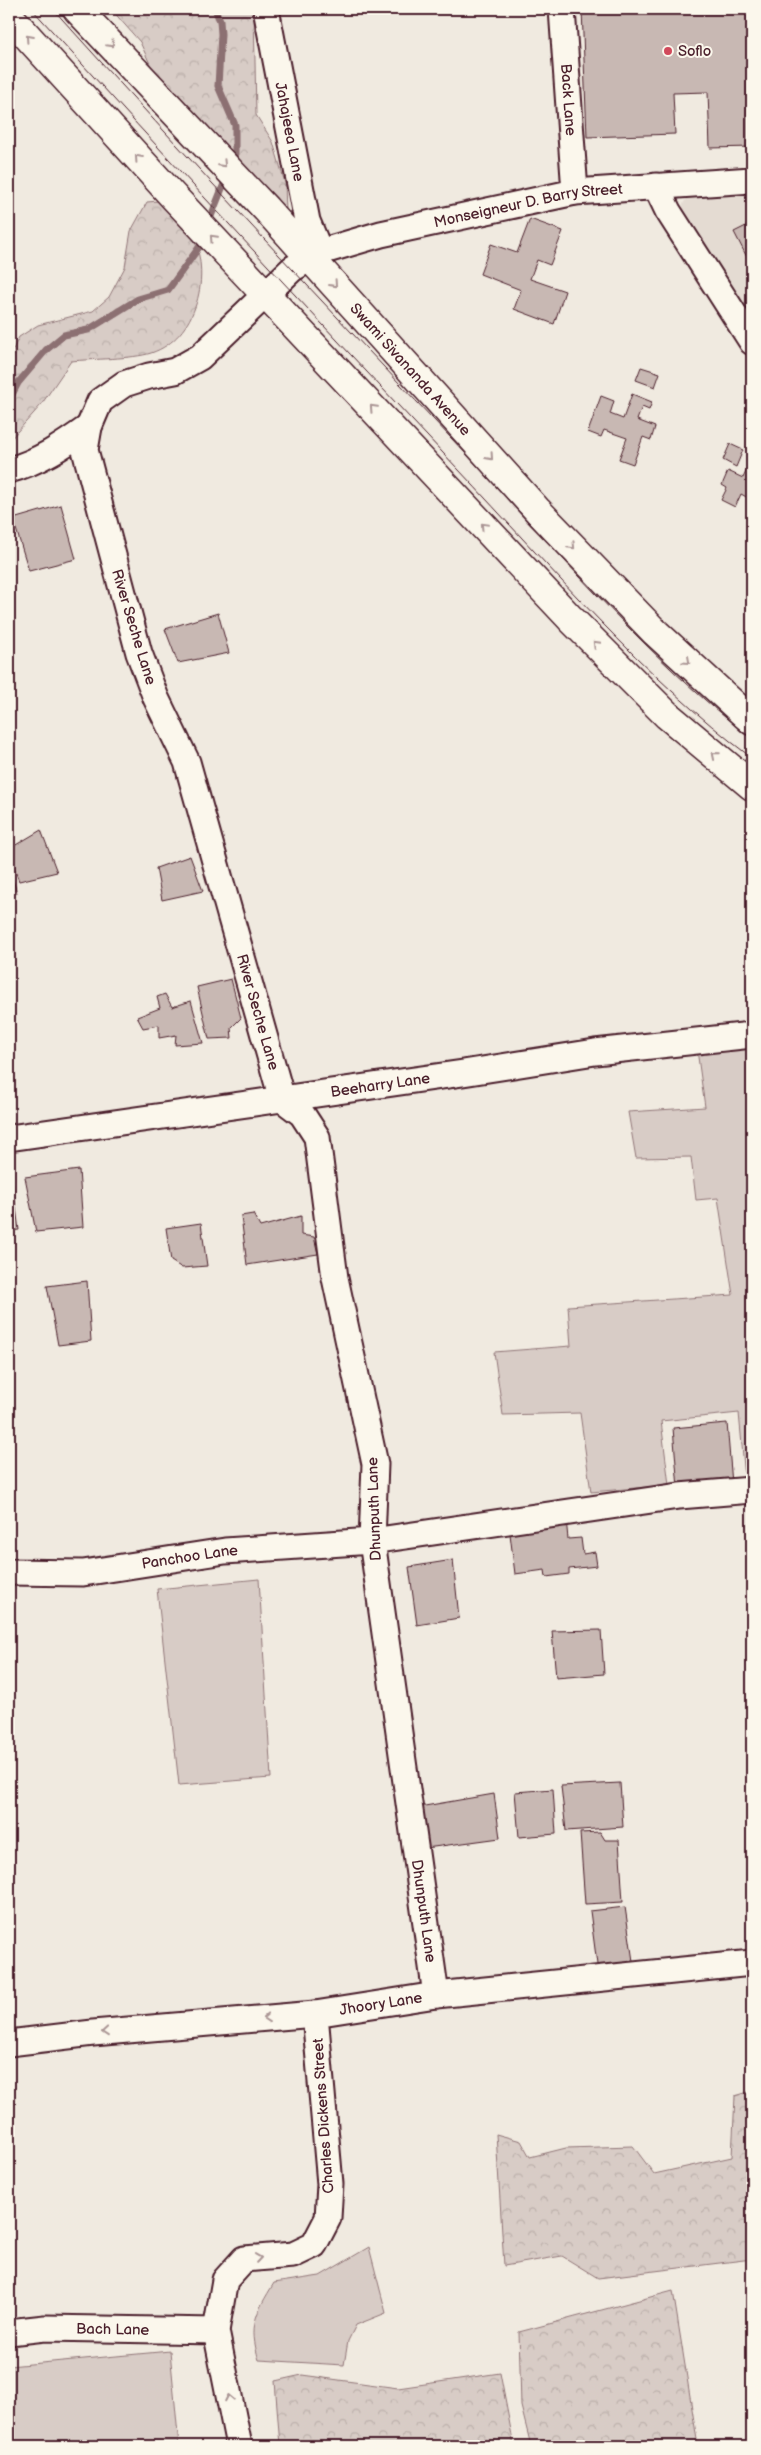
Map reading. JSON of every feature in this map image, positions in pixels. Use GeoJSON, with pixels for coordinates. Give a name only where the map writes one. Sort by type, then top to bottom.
{"type":"FeatureCollection","features":[{"type":"Feature","properties":{"kind":"street","name":"Swami Sivananda Avenue"},"geometry":{"type":"LineString","coordinates":[[77,9],[266,209],[315,255],[545,518],[655,632],[752,721]]}},
{"type":"Feature","properties":{"kind":"street","name":"Jahajeea Lane"},"geometry":{"type":"LineString","coordinates":[[266,9],[315,255]]}},
{"type":"Feature","properties":{"kind":"street","name":"Back Lane"},"geometry":{"type":"LineString","coordinates":[[562,9],[575,192]]}},
{"type":"Feature","properties":{"kind":"street"},"geometry":{"type":"LineString","coordinates":[[9,16],[264,294],[570,618],[667,715],[752,786]]}},
{"type":"Feature","properties":{"kind":"street","name":"Monseigneur D. Barry Street"},"geometry":{"type":"LineString","coordinates":[[315,255],[381,234],[575,192],[752,180]]}},
{"type":"Feature","properties":{"kind":"street"},"geometry":{"type":"LineString","coordinates":[[656,186],[668,211],[752,342]]}},
{"type":"Feature","properties":{"kind":"street","name":"River Seche Lane"},"geometry":{"type":"LineString","coordinates":[[282,1099],[187,762],[156,698],[139,653],[85,450],[88,427],[100,401],[124,384],[149,376],[175,371],[200,356],[292,269],[315,255]]}},
{"type":"Feature","properties":{"kind":"street"},"geometry":{"type":"LineString","coordinates":[[9,470],[57,450],[88,427]]}},
{"type":"Feature","properties":{"kind":"street","name":"Beeharry Lane"},"geometry":{"type":"LineString","coordinates":[[9,1138],[595,1052],[752,1035]]}},
{"type":"Feature","properties":{"kind":"street","name":"Dhunputh Lane"},"geometry":{"type":"LineString","coordinates":[[282,1099],[302,1114],[317,1137],[336,1278],[375,1464],[372,1541],[436,1995]]}},
{"type":"Feature","properties":{"kind":"street","name":"Panchoo Lane"},"geometry":{"type":"LineString","coordinates":[[9,1572],[83,1573],[225,1551],[372,1541],[679,1496],[752,1490]]}},
{"type":"Feature","properties":{"kind":"street","name":"Jhoory Lane"},"geometry":{"type":"LineString","coordinates":[[9,2043],[93,2032],[315,2014],[436,1995],[752,1963]]}},
{"type":"Feature","properties":{"kind":"street","name":"Charles Dickens Street"},"geometry":{"type":"LineString","coordinates":[[239,2446],[216,2331],[225,2280],[244,2260],[294,2255],[314,2245],[328,2218],[330,2184],[315,2014]]}},
{"type":"Feature","properties":{"kind":"street","name":"Bach Lane"},"geometry":{"type":"LineString","coordinates":[[9,2332],[44,2328],[216,2331]]}},
{"type":"Feature","properties":{"kind":"shaded area"},"geometry":{"type":"Polygon","coordinates":[[[697,194],[752,195],[752,323],[683,214],[683,204],[688,196],[697,194]]]}},
{"type":"Feature","properties":{"kind":"green space"},"geometry":{"type":"Polygon","coordinates":[[[111,9],[254,9],[256,115],[273,142],[285,183],[286,211],[155,75],[140,42],[111,9]]]}},
{"type":"Feature","properties":{"kind":"green space"},"geometry":{"type":"Polygon","coordinates":[[[158,201],[188,229],[197,249],[200,285],[190,319],[180,334],[167,345],[151,353],[123,358],[71,361],[41,405],[9,441],[9,358],[19,337],[38,325],[93,311],[109,297],[125,267],[131,231],[147,202],[158,201]]]}},
{"type":"Feature","properties":{"kind":"green space"},"geometry":{"type":"Polygon","coordinates":[[[752,1044],[752,1478],[745,1478],[739,1413],[661,1421],[669,1485],[591,1492],[580,1413],[503,1415],[494,1352],[571,1346],[568,1306],[733,1295],[718,1198],[696,1200],[691,1157],[636,1158],[628,1112],[705,1107],[697,1050],[752,1044]]]}},
{"type":"Feature","properties":{"kind":"green space"},"geometry":{"type":"Polygon","coordinates":[[[259,1579],[271,1778],[179,1785],[157,1589],[259,1579]]]}},
{"type":"Feature","properties":{"kind":"green space"},"geometry":{"type":"Polygon","coordinates":[[[752,2091],[752,2259],[598,2278],[562,2256],[504,2266],[496,2134],[521,2141],[530,2157],[566,2148],[633,2146],[654,2174],[732,2157],[735,2096],[752,2091]]]}},
{"type":"Feature","properties":{"kind":"green space"},"geometry":{"type":"Polygon","coordinates":[[[369,2247],[386,2313],[356,2325],[348,2341],[344,2365],[259,2360],[254,2328],[258,2311],[274,2283],[320,2276],[369,2247]]]}},
{"type":"Feature","properties":{"kind":"green space"},"geometry":{"type":"Polygon","coordinates":[[[673,2291],[698,2446],[531,2446],[521,2406],[519,2332],[673,2291]]]}},
{"type":"Feature","properties":{"kind":"green space"},"geometry":{"type":"Polygon","coordinates":[[[170,2351],[179,2446],[10,2446],[9,2366],[170,2351]]]}},
{"type":"Feature","properties":{"kind":"green space"},"geometry":{"type":"Polygon","coordinates":[[[500,2373],[514,2446],[280,2446],[275,2381],[302,2375],[398,2388],[500,2373]]]}},
{"type":"Feature","properties":{"kind":"building","name":"Soflo"},"geometry":{"type":"Polygon","coordinates":[[[582,9],[752,9],[752,147],[710,148],[708,92],[673,93],[675,134],[587,137],[582,9]]]}},
{"type":"Feature","properties":{"kind":"building"},"geometry":{"type":"Polygon","coordinates":[[[530,219],[563,231],[550,265],[537,260],[530,279],[565,291],[554,324],[514,309],[521,290],[480,274],[491,244],[517,253],[530,219]]]}},
{"type":"Feature","properties":{"kind":"building"},"geometry":{"type":"Polygon","coordinates":[[[752,223],[752,267],[734,232],[752,223]]]}},
{"type":"Feature","properties":{"kind":"building"},"geometry":{"type":"Polygon","coordinates":[[[641,367],[660,373],[655,387],[636,380],[641,367]]]}},
{"type":"Feature","properties":{"kind":"building"},"geometry":{"type":"Polygon","coordinates":[[[632,394],[652,402],[649,410],[642,407],[637,420],[655,427],[651,440],[643,437],[633,464],[619,459],[627,438],[604,430],[601,437],[588,432],[601,396],[614,401],[610,414],[623,419],[632,394]]]}},
{"type":"Feature","properties":{"kind":"building"},"geometry":{"type":"Polygon","coordinates":[[[730,444],[743,450],[736,467],[723,460],[730,444]]]}},
{"type":"Feature","properties":{"kind":"building"},"geometry":{"type":"Polygon","coordinates":[[[752,459],[752,500],[741,494],[735,507],[721,500],[727,488],[722,485],[728,471],[743,478],[752,459]]]}},
{"type":"Feature","properties":{"kind":"building"},"geometry":{"type":"Polygon","coordinates":[[[61,505],[76,559],[29,571],[13,519],[61,505]]]}},
{"type":"Feature","properties":{"kind":"building"},"geometry":{"type":"Polygon","coordinates":[[[218,613],[229,653],[178,663],[165,629],[218,613]]]}},
{"type":"Feature","properties":{"kind":"building"},"geometry":{"type":"Polygon","coordinates":[[[41,830],[57,872],[19,881],[9,855],[9,849],[41,830]]]}},
{"type":"Feature","properties":{"kind":"building"},"geometry":{"type":"Polygon","coordinates":[[[190,856],[203,891],[162,900],[156,868],[190,856]]]}},
{"type":"Feature","properties":{"kind":"building"},"geometry":{"type":"Polygon","coordinates":[[[9,866],[17,893],[9,894],[9,866]]]}},
{"type":"Feature","properties":{"kind":"building"},"geometry":{"type":"Polygon","coordinates":[[[231,979],[241,1018],[231,1028],[232,1038],[209,1039],[197,987],[231,979]]]}},
{"type":"Feature","properties":{"kind":"building"},"geometry":{"type":"Polygon","coordinates":[[[165,994],[172,1007],[191,1001],[203,1043],[175,1045],[176,1035],[159,1038],[159,1025],[143,1028],[137,1017],[160,1008],[157,997],[165,994]]]}},
{"type":"Feature","properties":{"kind":"building"},"geometry":{"type":"Polygon","coordinates":[[[79,1170],[83,1227],[36,1232],[25,1177],[79,1170]]]}},
{"type":"Feature","properties":{"kind":"building"},"geometry":{"type":"Polygon","coordinates":[[[12,1178],[19,1230],[9,1231],[9,1179],[12,1178]]]}},
{"type":"Feature","properties":{"kind":"building"},"geometry":{"type":"Polygon","coordinates":[[[253,1214],[260,1227],[301,1216],[301,1235],[314,1237],[318,1254],[247,1265],[241,1216],[253,1214]]]}},
{"type":"Feature","properties":{"kind":"building"},"geometry":{"type":"Polygon","coordinates":[[[201,1223],[207,1266],[182,1268],[171,1261],[166,1228],[201,1223]]]}},
{"type":"Feature","properties":{"kind":"building"},"geometry":{"type":"Polygon","coordinates":[[[87,1281],[91,1341],[58,1345],[47,1286],[87,1281]]]}},
{"type":"Feature","properties":{"kind":"building"},"geometry":{"type":"Polygon","coordinates":[[[727,1423],[732,1484],[678,1488],[673,1428],[727,1423]]]}},
{"type":"Feature","properties":{"kind":"building"},"geometry":{"type":"Polygon","coordinates":[[[566,1519],[568,1539],[581,1538],[583,1554],[595,1552],[597,1566],[569,1569],[569,1574],[546,1577],[545,1570],[515,1574],[509,1526],[566,1519]]]}},
{"type":"Feature","properties":{"kind":"building"},"geometry":{"type":"Polygon","coordinates":[[[453,1560],[459,1618],[417,1625],[409,1567],[453,1560]]]}},
{"type":"Feature","properties":{"kind":"building"},"geometry":{"type":"Polygon","coordinates":[[[601,1630],[604,1674],[556,1678],[552,1631],[601,1630]]]}},
{"type":"Feature","properties":{"kind":"building"},"geometry":{"type":"Polygon","coordinates":[[[620,1783],[623,1827],[566,1831],[561,1786],[620,1783]]]}},
{"type":"Feature","properties":{"kind":"building"},"geometry":{"type":"Polygon","coordinates":[[[553,1789],[556,1834],[519,1837],[515,1792],[553,1789]]]}},
{"type":"Feature","properties":{"kind":"building"},"geometry":{"type":"Polygon","coordinates":[[[494,1794],[500,1838],[426,1848],[419,1807],[494,1794]]]}},
{"type":"Feature","properties":{"kind":"building"},"geometry":{"type":"Polygon","coordinates":[[[600,1832],[605,1840],[619,1840],[623,1902],[585,1904],[580,1833],[600,1832]]]}},
{"type":"Feature","properties":{"kind":"building"},"geometry":{"type":"Polygon","coordinates":[[[625,1907],[634,1968],[598,1972],[590,1911],[625,1907]]]}},
{"type":"Feature","properties":{"kind":"waterway"},"geometry":{"type":"LineString","coordinates":[[215,9],[220,21],[221,34],[218,86],[235,125],[235,154],[231,163]]}},
{"type":"Feature","properties":{"kind":"waterway"},"geometry":{"type":"LineString","coordinates":[[208,224],[227,176]]}},
{"type":"Feature","properties":{"kind":"waterway"},"geometry":{"type":"LineString","coordinates":[[9,400],[18,383],[46,350],[64,335],[88,330],[138,299],[168,290],[200,246],[204,236]]}},
{"type":"Feature","properties":{"kind":"tram line"},"geometry":{"type":"LineString","coordinates":[[32,9],[563,583],[673,692],[752,758]]}},
{"type":"Feature","properties":{"kind":"tram line"},"geometry":{"type":"LineString","coordinates":[[53,9],[259,234],[570,567],[676,674],[752,739]]}},
{"type":"Feature","properties":{"kind":"place","name":"Soflo"},"geometry":{"type":"Point","coordinates":[668,51]}}]}
